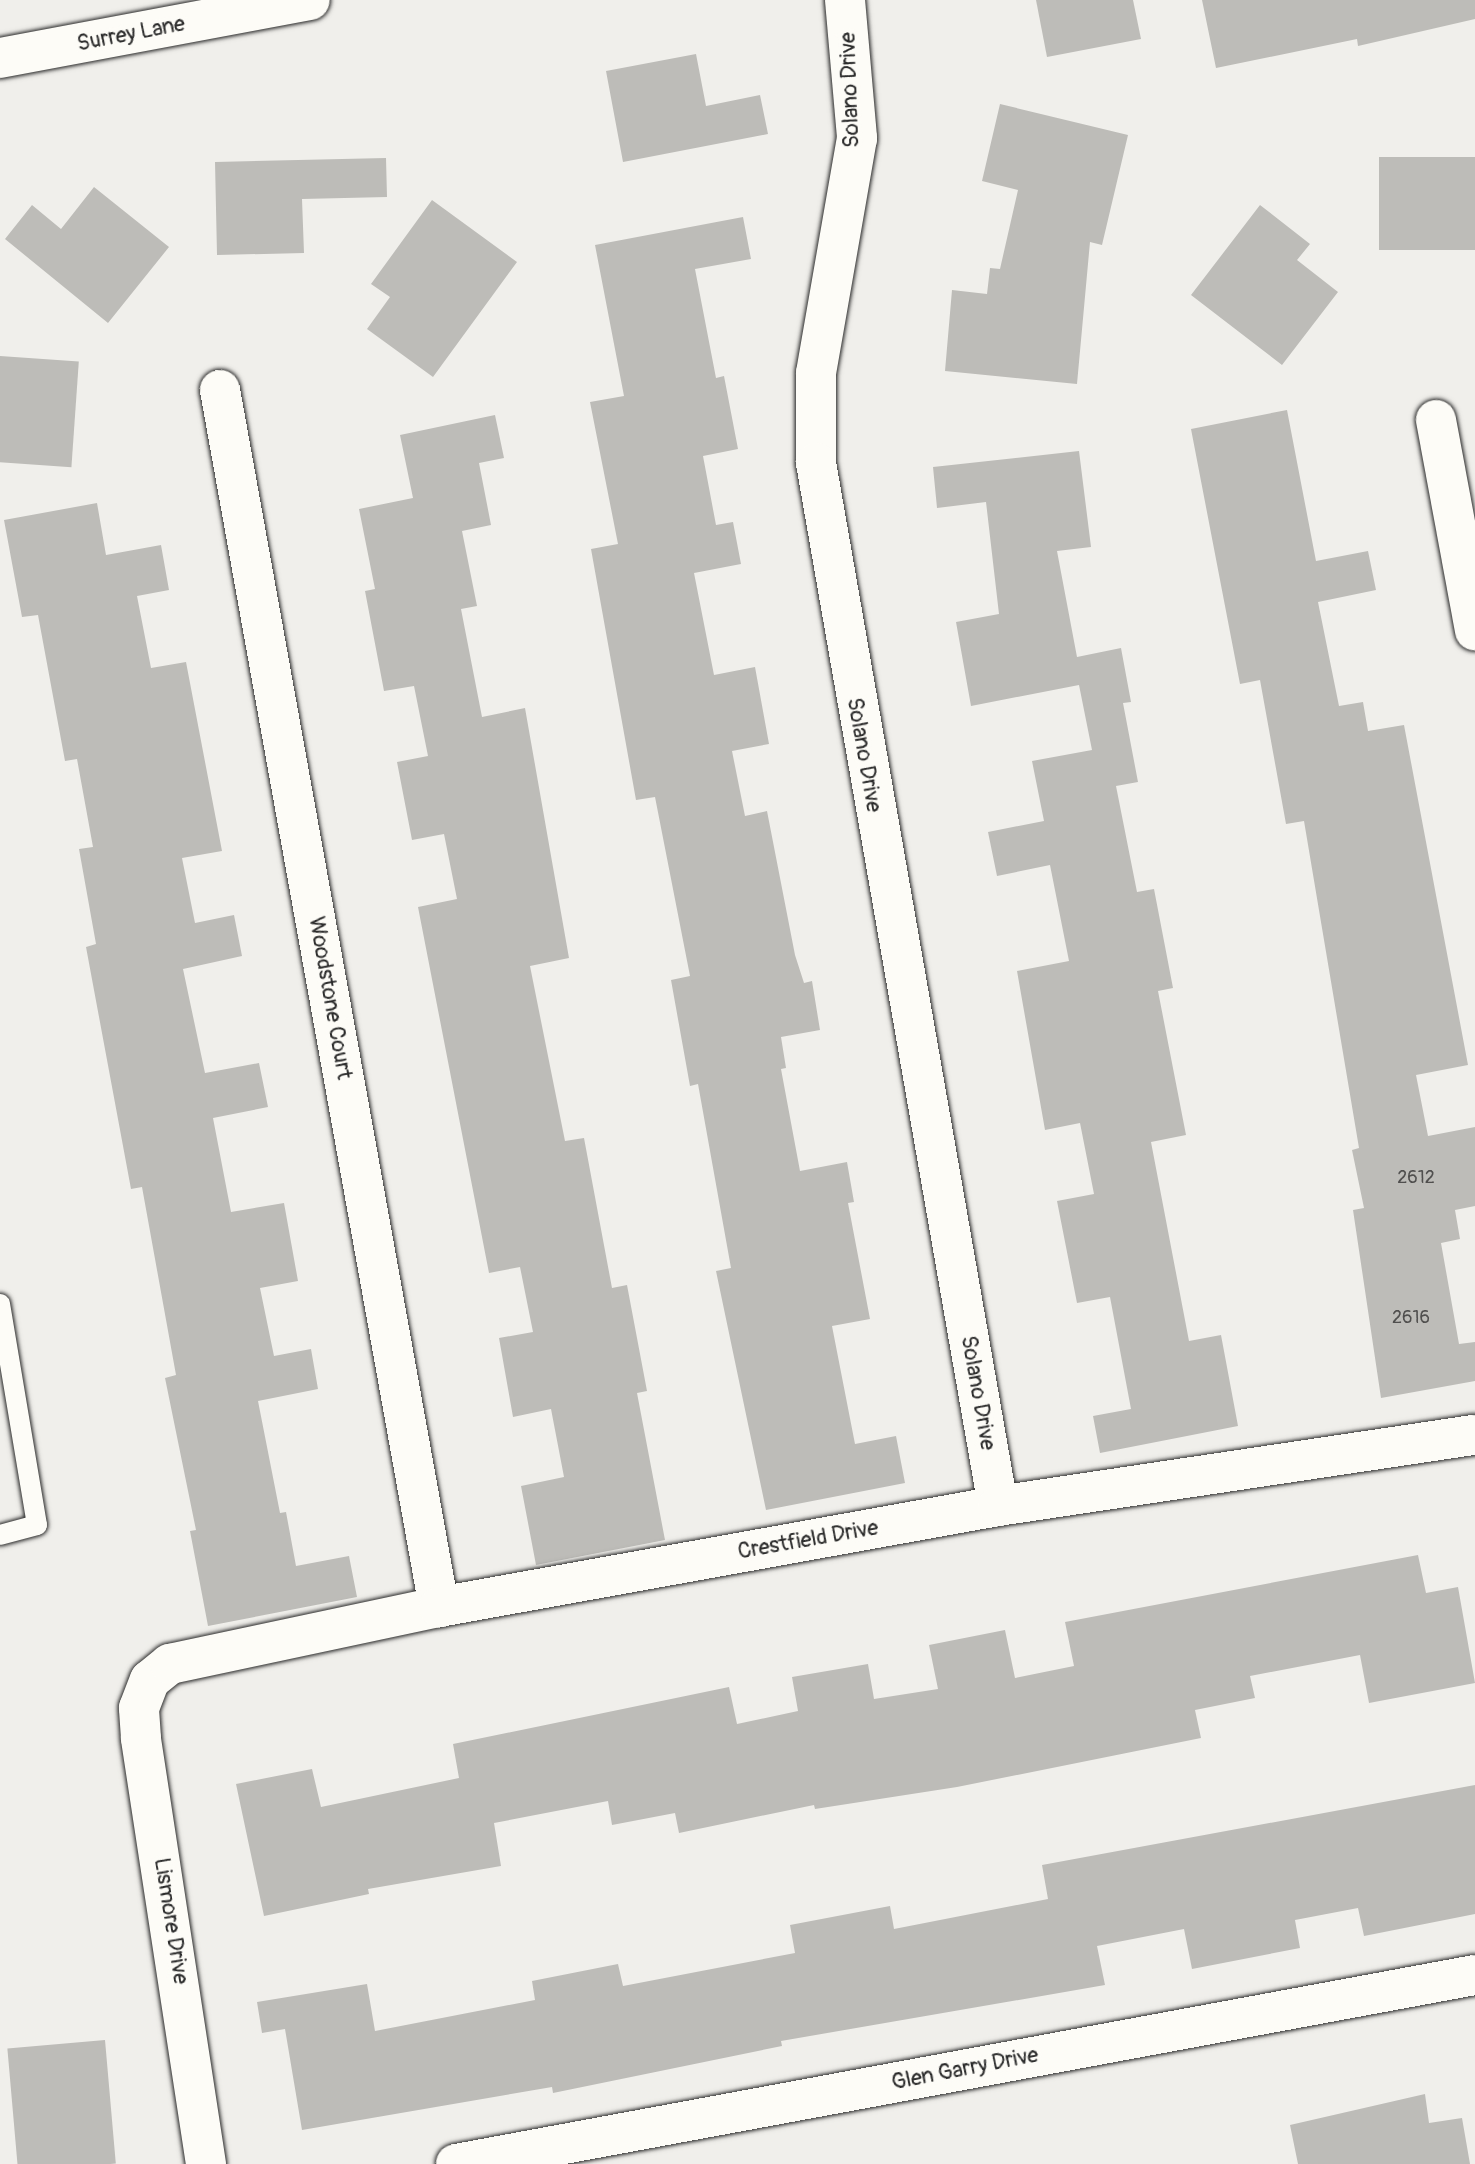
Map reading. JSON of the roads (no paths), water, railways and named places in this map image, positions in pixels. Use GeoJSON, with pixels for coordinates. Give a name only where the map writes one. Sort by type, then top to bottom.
{"type":"FeatureCollection","features":[{"type":"Feature","properties":{"kind":"street","name":"Surrey Lane"},"geometry":{"type":"LineString","coordinates":[[0,58],[310,0]]}},
{"type":"Feature","properties":{"kind":"street","name":"Solano Drive"},"geometry":{"type":"LineString","coordinates":[[845,0],[857,138],[816,373],[816,463],[998,1506]]}},
{"type":"Feature","properties":{"kind":"street","name":"Woodstone Court"},"geometry":{"type":"LineString","coordinates":[[220,390],[439,1607]]}},
{"type":"Feature","properties":{"kind":"street"},"geometry":{"type":"LineString","coordinates":[[1436,420],[1475,630]]}},
{"type":"Feature","properties":{"kind":"street","name":"Crestfield Drive"},"geometry":{"type":"LineString","coordinates":[[150,1680],[170,1664],[203,1654],[439,1607],[998,1506],[1475,1435]]}},
{"type":"Feature","properties":{"kind":"street","name":"Lismore Drive"},"geometry":{"type":"LineString","coordinates":[[150,1680],[139,1708],[141,1738],[206,2164]]}},
{"type":"Feature","properties":{"kind":"street","name":"Glen Garry Drive"},"geometry":{"type":"LineString","coordinates":[[456,2164],[1475,1975]]}},
{"type":"Feature","properties":{"kind":"lane"},"geometry":{"type":"LineString","coordinates":[[0,1304],[37,1525],[0,1535]]}}]}
